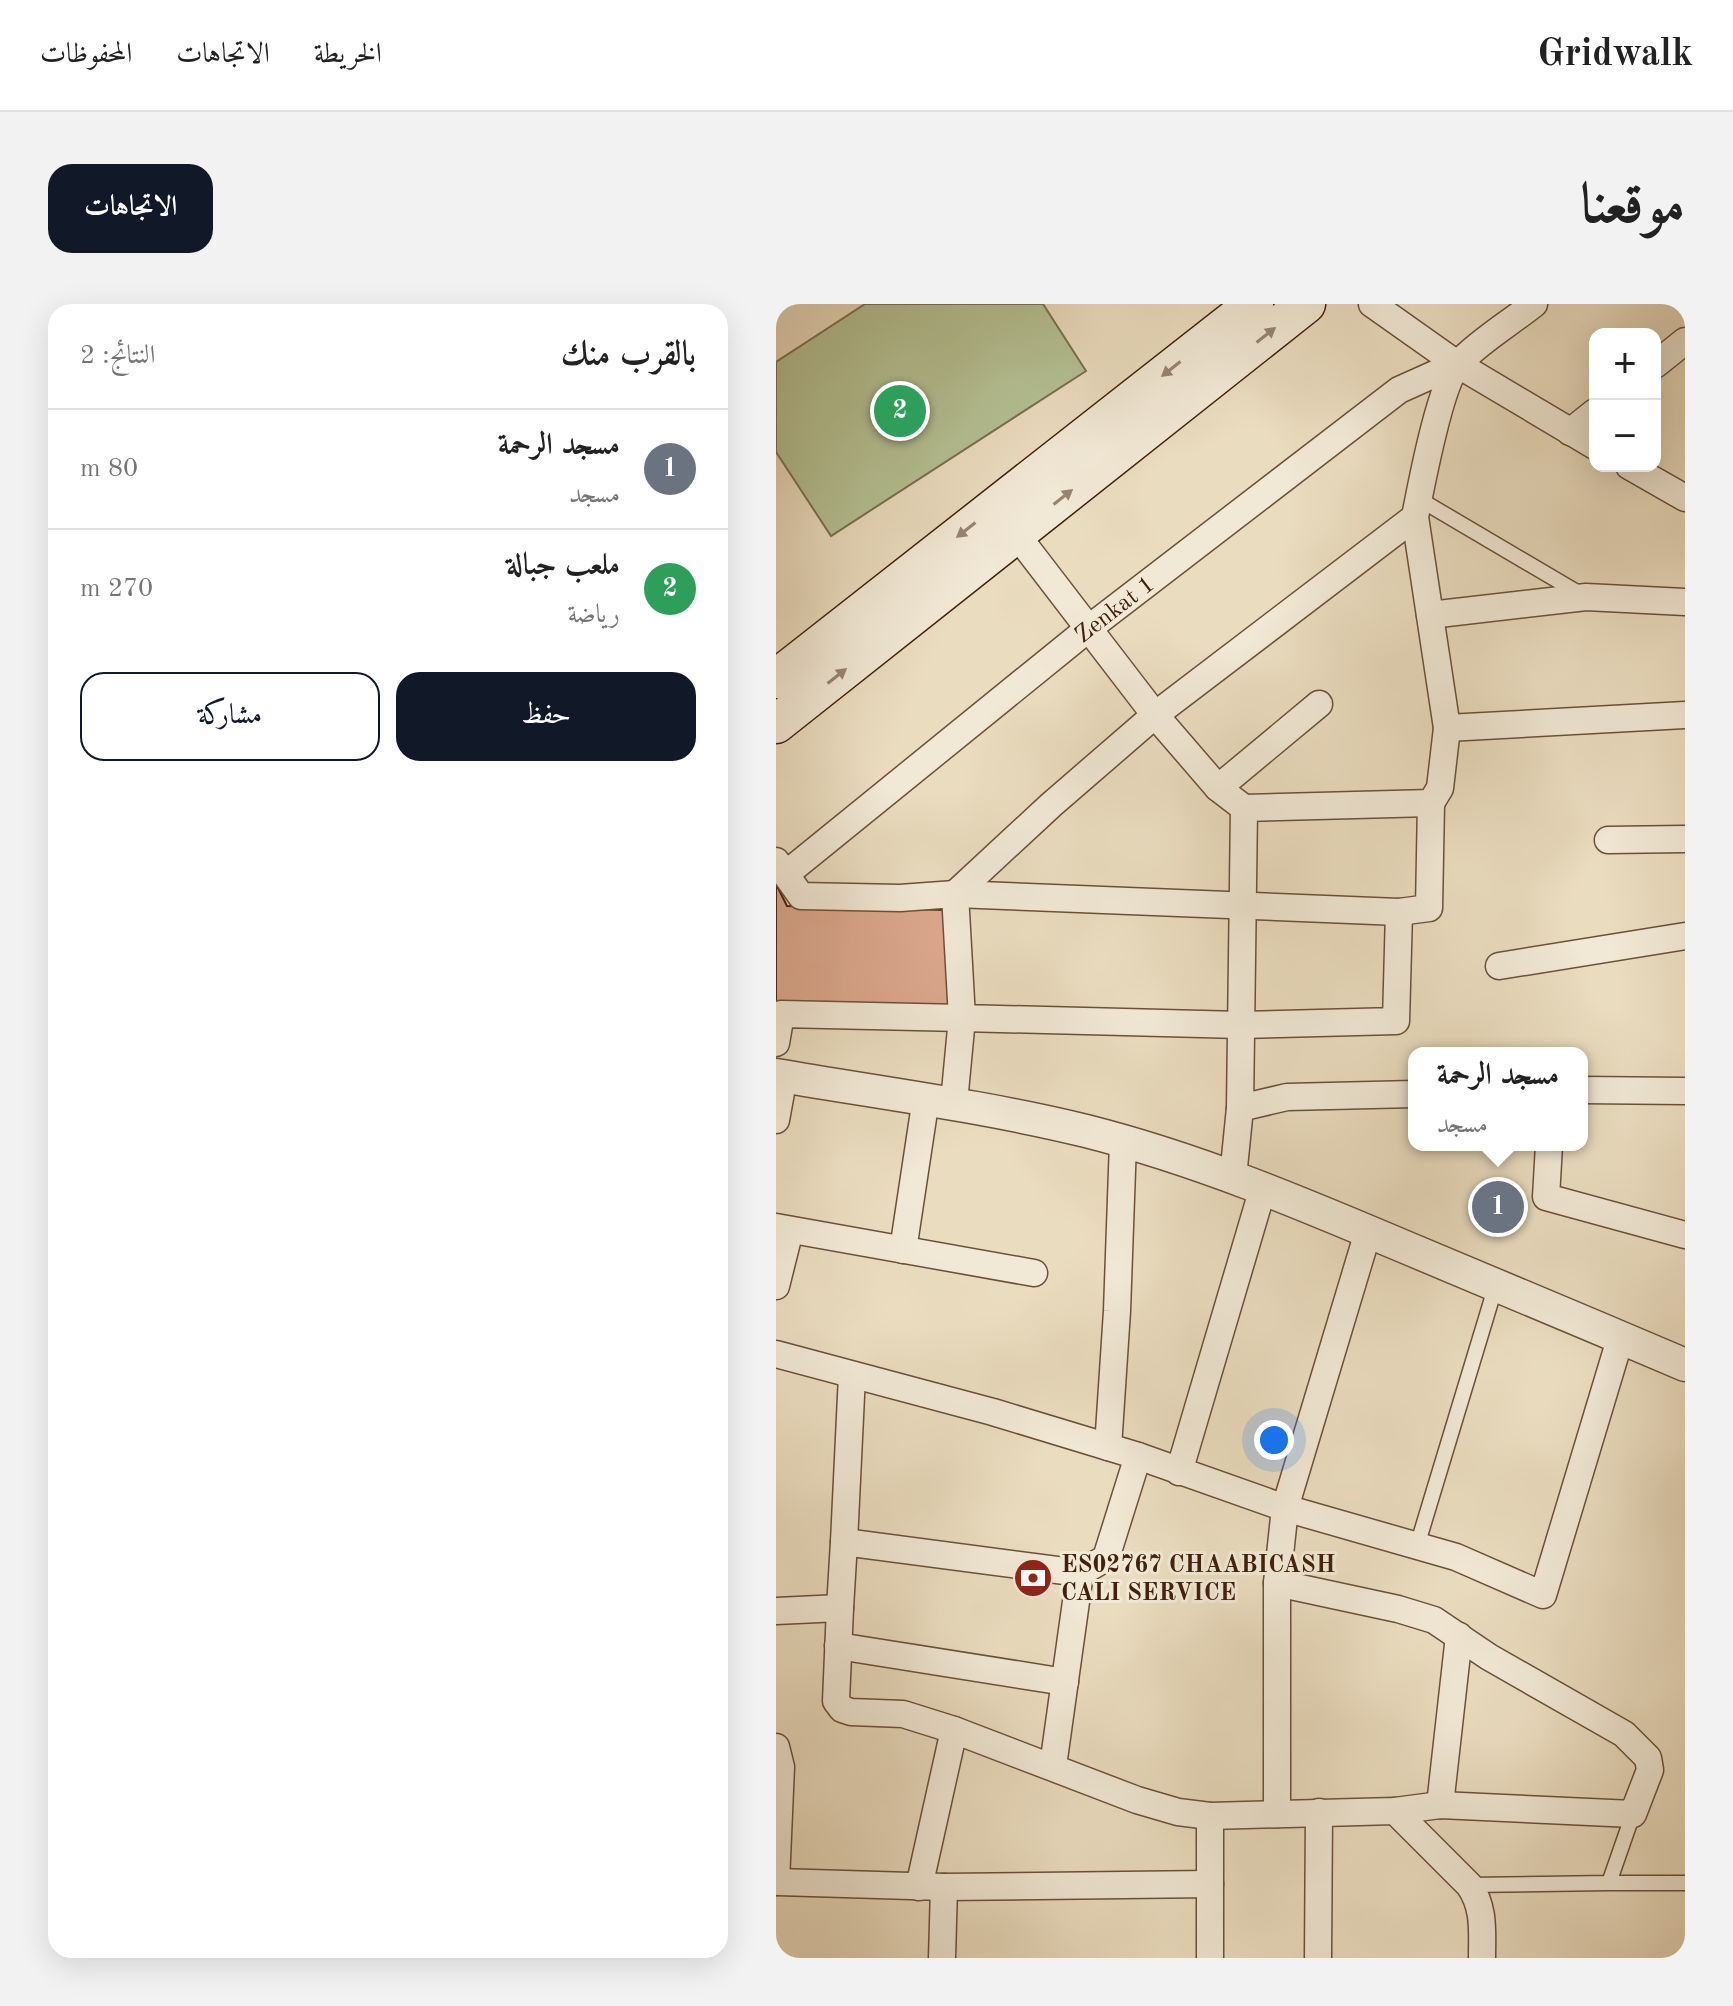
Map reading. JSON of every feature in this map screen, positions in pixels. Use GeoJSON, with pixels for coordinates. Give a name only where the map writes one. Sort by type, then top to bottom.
{"type":"FeatureCollection","features":[{"type":"Feature","properties":{"kind":"main road"},"geometry":{"type":"LineString","coordinates":[[776,679],[1254,304]]}},
{"type":"Feature","properties":{"kind":"main road"},"geometry":{"type":"LineString","coordinates":[[776,724],[1306,304]]}},
{"type":"Feature","properties":{"kind":"street"},"geometry":{"type":"LineString","coordinates":[[1372,304],[1457,364],[1589,443]]}},
{"type":"Feature","properties":{"kind":"street","name":"Zenkat 1"},"geometry":{"type":"LineString","coordinates":[[781,868],[1399,390],[1457,364],[1534,304]]}},
{"type":"Feature","properties":{"kind":"street"},"geometry":{"type":"LineString","coordinates":[[1661,360],[1685,341]]}},
{"type":"Feature","properties":{"kind":"street"},"geometry":{"type":"LineString","coordinates":[[781,868],[801,896],[900,898],[955,894],[1399,912],[1429,908],[1431,803],[1440,788],[1447,728],[1417,508],[1441,404],[1457,364]]}},
{"type":"Feature","properties":{"kind":"street"},"geometry":{"type":"LineString","coordinates":[[1570,432],[1589,417]]}},
{"type":"Feature","properties":{"kind":"street"},"geometry":{"type":"LineString","coordinates":[[1640,472],[1685,498]]}},
{"type":"Feature","properties":{"kind":"street"},"geometry":{"type":"LineString","coordinates":[[955,894],[1155,715],[1417,508]]}},
{"type":"Feature","properties":{"kind":"street"},"geometry":{"type":"LineString","coordinates":[[1016,534],[1155,715],[1218,788],[1244,808],[1431,803]]}},
{"type":"Feature","properties":{"kind":"street"},"geometry":{"type":"LineString","coordinates":[[1430,615],[1586,597],[1685,602]]}},
{"type":"Feature","properties":{"kind":"street"},"geometry":{"type":"LineString","coordinates":[[1218,788],[1319,704]]}},
{"type":"Feature","properties":{"kind":"street"},"geometry":{"type":"LineString","coordinates":[[1447,728],[1685,715]]}},
{"type":"Feature","properties":{"kind":"street"},"geometry":{"type":"LineString","coordinates":[[1179,1472],[1248,1182],[1240,1108],[1244,808]]}},
{"type":"Feature","properties":{"kind":"street"},"geometry":{"type":"LineString","coordinates":[[1608,840],[1685,839]]}},
{"type":"Feature","properties":{"kind":"street"},"geometry":{"type":"LineString","coordinates":[[903,1250],[962,1018],[955,894]]}},
{"type":"Feature","properties":{"kind":"street"},"geometry":{"type":"LineString","coordinates":[[776,1043],[781,1014],[1241,1025],[1396,1021],[1399,912]]}},
{"type":"Feature","properties":{"kind":"street"},"geometry":{"type":"LineString","coordinates":[[1499,966],[1685,936]]}},
{"type":"Feature","properties":{"kind":"street"},"geometry":{"type":"LineString","coordinates":[[776,1120],[780,1076],[940,1100],[1123,1142],[1248,1182],[1684,1362]]}},
{"type":"Feature","properties":{"kind":"street"},"geometry":{"type":"LineString","coordinates":[[1588,1090],[1685,1091]]}},
{"type":"Feature","properties":{"kind":"street"},"geometry":{"type":"LineString","coordinates":[[1240,1108],[1287,1097],[1408,1094]]}},
{"type":"Feature","properties":{"kind":"street"},"geometry":{"type":"LineString","coordinates":[[1108,1447],[1123,1142]]}},
{"type":"Feature","properties":{"kind":"street"},"geometry":{"type":"LineString","coordinates":[[1549,1151],[1546,1197],[1685,1235]]}},
{"type":"Feature","properties":{"kind":"street"},"geometry":{"type":"LineString","coordinates":[[776,1286],[783,1229],[1034,1273]]}},
{"type":"Feature","properties":{"kind":"street"},"geometry":{"type":"LineString","coordinates":[[1277,1814],[1277,1583],[1285,1508],[1368,1232]]}},
{"type":"Feature","properties":{"kind":"street"},"geometry":{"type":"LineString","coordinates":[[776,1354],[993,1412],[1138,1456],[1285,1508],[1456,1557],[1543,1595],[1621,1336]]}},
{"type":"Feature","properties":{"kind":"street"},"geometry":{"type":"LineString","coordinates":[[852,1375],[836,1701],[842,1709],[903,1714],[1053,1766],[1137,1800],[1178,1812],[1210,1816],[1395,1811],[1440,1805],[1633,1814],[1650,1770],[1648,1758],[1636,1743],[1489,1657],[1434,1620],[1398,1609],[1277,1583]]}},
{"type":"Feature","properties":{"kind":"street"},"geometry":{"type":"LineString","coordinates":[[844,1542],[1080,1573],[1106,1558],[1138,1456]]}},
{"type":"Feature","properties":{"kind":"street"},"geometry":{"type":"LineString","coordinates":[[1053,1766],[1080,1573]]}},
{"type":"Feature","properties":{"kind":"street"},"geometry":{"type":"LineString","coordinates":[[776,1611],[840,1608]]}},
{"type":"Feature","properties":{"kind":"street"},"geometry":{"type":"LineString","coordinates":[[1440,1805],[1459,1636]]}},
{"type":"Feature","properties":{"kind":"street"},"geometry":{"type":"LineString","coordinates":[[838,1646],[1065,1682]]}},
{"type":"Feature","properties":{"kind":"street"},"geometry":{"type":"LineString","coordinates":[[942,1958],[931,1887],[954,1730]]}},
{"type":"Feature","properties":{"kind":"street"},"geometry":{"type":"LineString","coordinates":[[776,1747],[781,1767],[777,1882],[931,1887],[1210,1884]]}},
{"type":"Feature","properties":{"kind":"street"},"geometry":{"type":"LineString","coordinates":[[1395,1811],[1478,1897],[1483,1916],[1482,1958]]}},
{"type":"Feature","properties":{"kind":"street"},"geometry":{"type":"LineString","coordinates":[[1318,1958],[1319,1812]]}},
{"type":"Feature","properties":{"kind":"street"},"geometry":{"type":"LineString","coordinates":[[1210,1816],[1210,1958]]}},
{"type":"Feature","properties":{"kind":"lane"},"geometry":{"type":"LineString","coordinates":[[1417,508],[1586,597]]}},
{"type":"Feature","properties":{"kind":"lane"},"geometry":{"type":"LineString","coordinates":[[1417,1546],[1496,1285]]}},
{"type":"Feature","properties":{"kind":"lane"},"geometry":{"type":"LineString","coordinates":[[1609,1883],[1633,1814]]}},
{"type":"Feature","properties":{"kind":"lane"},"geometry":{"type":"LineString","coordinates":[[1469,1885],[1685,1883]]}},
{"type":"Feature","properties":{"kind":"green space"},"geometry":{"type":"Polygon","coordinates":[[[865,304],[1043,304],[1086,371],[831,536],[776,452],[776,362],[865,304]]]}},
{"type":"Feature","properties":{"kind":"building"},"geometry":{"type":"Polygon","coordinates":[[[776,884],[787,906],[950,910],[950,1006],[776,1003],[776,884]]]}},
{"type":"Feature","properties":{"kind":"place","name":"ملعب جبالة"},"geometry":{"type":"Point","coordinates":[900,411]}},
{"type":"Feature","properties":{"kind":"place","name":"مسجد الرحمة"},"geometry":{"type":"Point","coordinates":[1498,1207]}},
{"type":"Feature","properties":{"kind":"place","name":"ES02767 CHAABICASH CALI SERVICE"},"geometry":{"type":"Point","coordinates":[1033,1578]}}]}
